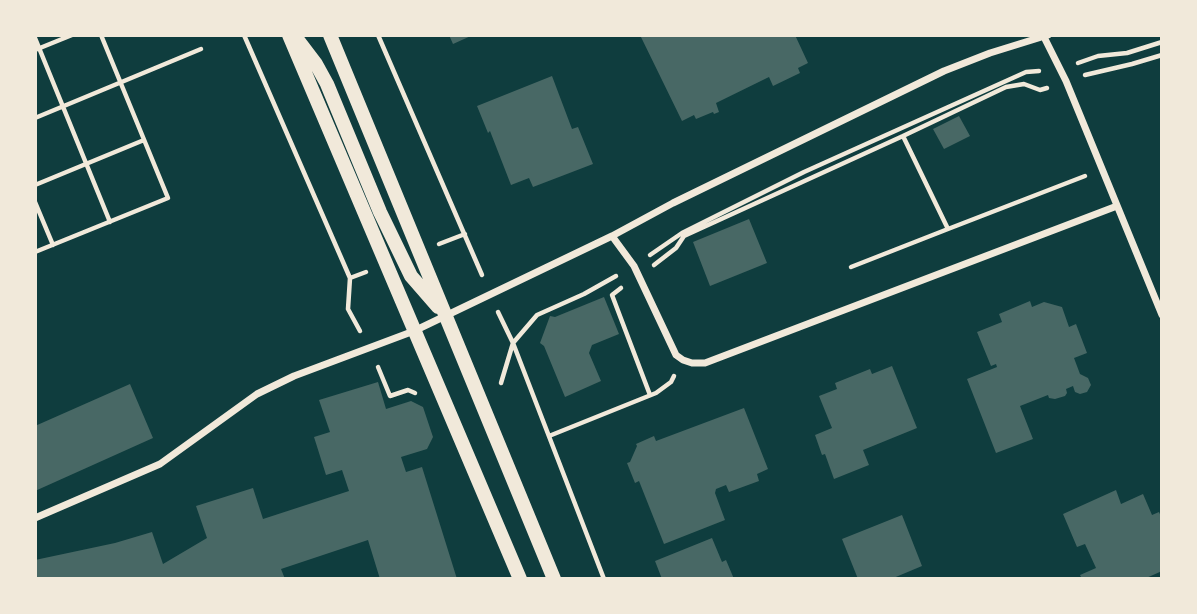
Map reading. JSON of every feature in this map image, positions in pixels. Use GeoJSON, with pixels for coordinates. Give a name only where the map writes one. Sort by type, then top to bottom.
{"type":"FeatureCollection","features":[{"type":"Feature","properties":{"kind":"main road"},"geometry":{"type":"LineString","coordinates":[[291,35],[316,64],[327,84],[380,212],[411,276],[446,316]]}},
{"type":"Feature","properties":{"kind":"main road"},"geometry":{"type":"LineString","coordinates":[[291,35],[520,579]]}},
{"type":"Feature","properties":{"kind":"main road"},"geometry":{"type":"LineString","coordinates":[[330,35],[554,579]]}},
{"type":"Feature","properties":{"kind":"street"},"geometry":{"type":"LineString","coordinates":[[35,518],[160,464],[257,394],[295,376],[414,331],[491,295],[944,71],[1045,35],[1162,315]]}},
{"type":"Feature","properties":{"kind":"street"},"geometry":{"type":"LineString","coordinates":[[612,236],[634,266],[676,355],[692,363],[705,363],[1117,206]]}},
{"type":"Feature","properties":{"kind":"path"},"geometry":{"type":"LineString","coordinates":[[37,49],[72,35]]}},
{"type":"Feature","properties":{"kind":"path"},"geometry":{"type":"LineString","coordinates":[[35,252],[168,198],[101,35]]}},
{"type":"Feature","properties":{"kind":"path"},"geometry":{"type":"LineString","coordinates":[[244,35],[350,278],[348,309],[390,396],[408,390],[422,396]]}},
{"type":"Feature","properties":{"kind":"path"},"geometry":{"type":"LineString","coordinates":[[378,35],[513,343],[604,579]]}},
{"type":"Feature","properties":{"kind":"path"},"geometry":{"type":"LineString","coordinates":[[35,38],[37,49],[110,222]]}},
{"type":"Feature","properties":{"kind":"path"},"geometry":{"type":"LineString","coordinates":[[513,343],[537,315],[584,294],[634,266],[682,233],[804,172],[1026,72],[1061,69],[1098,56],[1127,53],[1162,42]]}},
{"type":"Feature","properties":{"kind":"path"},"geometry":{"type":"LineString","coordinates":[[35,118],[201,48]]}},
{"type":"Feature","properties":{"kind":"path"},"geometry":{"type":"LineString","coordinates":[[650,395],[612,295],[676,248],[684,236],[1006,87],[1024,84],[1040,90],[1092,72],[1162,55]]}},
{"type":"Feature","properties":{"kind":"path"},"geometry":{"type":"LineString","coordinates":[[903,136],[948,229]]}},
{"type":"Feature","properties":{"kind":"path"},"geometry":{"type":"LineString","coordinates":[[35,185],[144,140]]}},
{"type":"Feature","properties":{"kind":"path"},"geometry":{"type":"LineString","coordinates":[[851,267],[1102,169]]}},
{"type":"Feature","properties":{"kind":"path"},"geometry":{"type":"LineString","coordinates":[[35,202],[53,245]]}},
{"type":"Feature","properties":{"kind":"path"},"geometry":{"type":"LineString","coordinates":[[549,436],[665,387],[671,382],[683,360]]}},
{"type":"Feature","properties":{"kind":"building"},"geometry":{"type":"Polygon","coordinates":[[[449,35],[473,35],[453,44],[449,35]]]}},
{"type":"Feature","properties":{"kind":"building"},"geometry":{"type":"Polygon","coordinates":[[[640,35],[795,35],[808,63],[798,68],[800,73],[773,86],[769,77],[716,103],[719,112],[696,119],[694,115],[682,121],[640,35]]]}},
{"type":"Feature","properties":{"kind":"building"},"geometry":{"type":"Polygon","coordinates":[[[552,76],[572,129],[578,127],[593,164],[533,187],[529,178],[511,185],[477,106],[552,76]]]}},
{"type":"Feature","properties":{"kind":"building"},"geometry":{"type":"Polygon","coordinates":[[[959,116],[970,136],[944,149],[933,129],[959,116]]]}},
{"type":"Feature","properties":{"kind":"building"},"geometry":{"type":"Polygon","coordinates":[[[749,219],[767,263],[710,286],[693,242],[749,219]]]}},
{"type":"Feature","properties":{"kind":"building"},"geometry":{"type":"Polygon","coordinates":[[[604,297],[619,334],[592,345],[589,353],[601,381],[565,397],[544,346],[540,343],[550,316],[555,317],[604,297]]]}},
{"type":"Feature","properties":{"kind":"building"},"geometry":{"type":"Polygon","coordinates":[[[1030,301],[1032,307],[1044,302],[1062,307],[1069,327],[1076,324],[1087,353],[1074,358],[1080,374],[1088,378],[1091,385],[1087,392],[1075,392],[1073,386],[1066,389],[1065,396],[1055,399],[1049,398],[1048,395],[1020,406],[1033,439],[996,453],[967,379],[997,367],[996,364],[991,366],[977,332],[1002,322],[999,314],[1030,301]]]}},
{"type":"Feature","properties":{"kind":"building"},"geometry":{"type":"Polygon","coordinates":[[[892,366],[917,428],[863,450],[869,465],[834,479],[815,435],[832,428],[819,396],[837,389],[835,383],[870,369],[872,374],[892,366]]]}},
{"type":"Feature","properties":{"kind":"building"},"geometry":{"type":"Polygon","coordinates":[[[378,382],[386,409],[411,401],[423,407],[433,437],[427,449],[401,457],[406,472],[422,467],[457,579],[380,579],[368,540],[281,569],[285,579],[35,579],[35,560],[152,532],[163,564],[207,538],[196,506],[253,488],[263,519],[349,491],[342,470],[326,475],[314,437],[330,432],[319,400],[378,382]]]}},
{"type":"Feature","properties":{"kind":"building"},"geometry":{"type":"Polygon","coordinates":[[[130,384],[153,438],[35,491],[35,426],[130,384]]]}},
{"type":"Feature","properties":{"kind":"building"},"geometry":{"type":"Polygon","coordinates":[[[744,408],[768,469],[757,474],[759,481],[729,492],[726,485],[716,489],[725,520],[664,544],[639,481],[635,483],[627,463],[630,462],[636,444],[654,436],[656,441],[744,408]]]}},
{"type":"Feature","properties":{"kind":"building"},"geometry":{"type":"Polygon","coordinates":[[[1116,490],[1121,504],[1143,494],[1152,515],[1159,512],[1162,519],[1162,571],[1144,579],[1082,579],[1080,575],[1096,568],[1085,544],[1077,547],[1063,514],[1116,490]]]}},
{"type":"Feature","properties":{"kind":"building"},"geometry":{"type":"Polygon","coordinates":[[[902,515],[922,566],[891,579],[858,579],[842,539],[902,515]]]}},
{"type":"Feature","properties":{"kind":"building"},"geometry":{"type":"Polygon","coordinates":[[[712,538],[722,562],[726,560],[734,579],[662,579],[655,561],[712,538]]]}}]}
